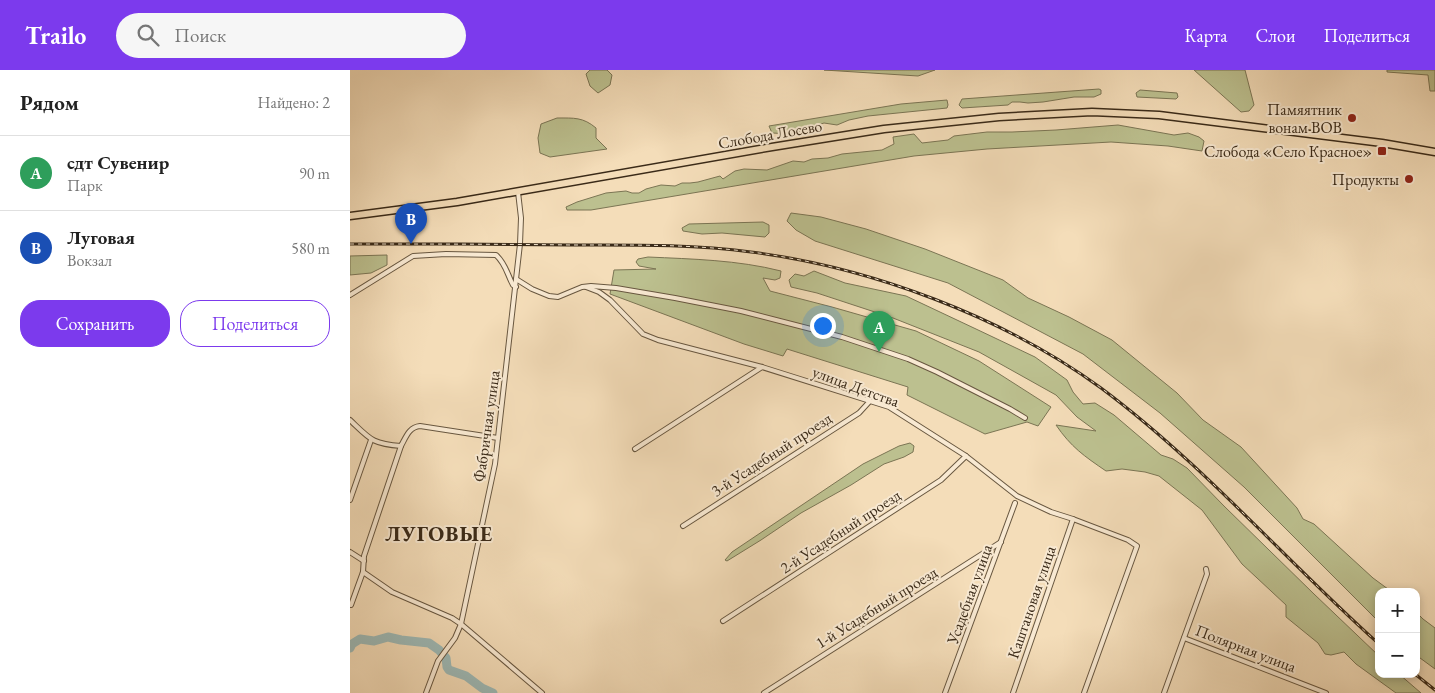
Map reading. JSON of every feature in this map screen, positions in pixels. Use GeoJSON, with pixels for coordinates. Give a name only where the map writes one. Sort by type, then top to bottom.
{"type":"FeatureCollection","features":[{"type":"Feature","properties":{"kind":"main road","name":"Слобода Лосево"},"geometry":{"type":"LineString","coordinates":[[350,216],[449,204],[884,129],[998,117],[1092,112],[1159,115],[1382,143],[1435,152]]}},
{"type":"Feature","properties":{"kind":"street","name":"Фабричная улица"},"geometry":{"type":"LineString","coordinates":[[426,693],[438,661],[455,638],[461,624],[495,464],[520,242],[521,218],[518,192]]}},
{"type":"Feature","properties":{"kind":"street"},"geometry":{"type":"LineString","coordinates":[[350,295],[413,256],[425,255],[496,255],[502,260],[513,285],[516,287]]}},
{"type":"Feature","properties":{"kind":"street"},"geometry":{"type":"LineString","coordinates":[[516,279],[532,289],[549,296],[558,297],[586,286],[599,286],[741,311],[842,337],[908,359],[1010,408],[1025,418]]}},
{"type":"Feature","properties":{"kind":"street","name":"улица Детства"},"geometry":{"type":"LineString","coordinates":[[586,286],[610,300],[643,334],[658,340],[762,367],[889,407],[966,456],[1017,496],[1051,512],[1128,540],[1137,546],[1084,693]]}},
{"type":"Feature","properties":{"kind":"street"},"geometry":{"type":"LineString","coordinates":[[635,449],[762,367]]}},
{"type":"Feature","properties":{"kind":"street","name":"3-й Усадебный проезд"},"geometry":{"type":"LineString","coordinates":[[683,526],[859,413],[870,401]]}},
{"type":"Feature","properties":{"kind":"street"},"geometry":{"type":"LineString","coordinates":[[350,420],[371,440],[385,445],[401,446]]}},
{"type":"Feature","properties":{"kind":"street"},"geometry":{"type":"LineString","coordinates":[[351,605],[363,572],[364,561],[401,446],[414,426],[498,438]]}},
{"type":"Feature","properties":{"kind":"street"},"geometry":{"type":"LineString","coordinates":[[350,500],[371,440]]}},
{"type":"Feature","properties":{"kind":"street","name":"2-й Усадебный проезд"},"geometry":{"type":"LineString","coordinates":[[723,621],[941,480],[966,456]]}},
{"type":"Feature","properties":{"kind":"street","name":"Усадебная улица"},"geometry":{"type":"LineString","coordinates":[[945,693],[1015,503]]}},
{"type":"Feature","properties":{"kind":"street","name":"Каштановая улица"},"geometry":{"type":"LineString","coordinates":[[1012,693],[1073,519]]}},
{"type":"Feature","properties":{"kind":"street","name":"1-й Усадебный проезд"},"geometry":{"type":"LineString","coordinates":[[764,693],[1001,542]]}},
{"type":"Feature","properties":{"kind":"street"},"geometry":{"type":"LineString","coordinates":[[350,552],[364,561]]}},
{"type":"Feature","properties":{"kind":"street","name":"Полярная улица"},"geometry":{"type":"LineString","coordinates":[[1164,693],[1207,574],[1206,569]]}},
{"type":"Feature","properties":{"kind":"street"},"geometry":{"type":"LineString","coordinates":[[363,572],[392,592],[452,618],[461,624],[542,693]]}},
{"type":"Feature","properties":{"kind":"street","name":"Полярная улица"},"geometry":{"type":"LineString","coordinates":[[1184,638],[1326,693]]}},
{"type":"Feature","properties":{"kind":"green space"},"geometry":{"type":"Polygon","coordinates":[[[590,70],[607,70],[612,75],[610,85],[598,93],[590,86],[586,74],[590,70]]]}},
{"type":"Feature","properties":{"kind":"green space"},"geometry":{"type":"Polygon","coordinates":[[[824,70],[935,70],[918,76],[824,70]]]}},
{"type":"Feature","properties":{"kind":"green space"},"geometry":{"type":"Polygon","coordinates":[[[1194,70],[1245,70],[1254,105],[1249,111],[1241,112],[1194,70]]]}},
{"type":"Feature","properties":{"kind":"green space"},"geometry":{"type":"Polygon","coordinates":[[[1387,70],[1435,70],[1435,91],[1430,91],[1428,75],[1387,72],[1387,70]]]}},
{"type":"Feature","properties":{"kind":"green space"},"geometry":{"type":"Polygon","coordinates":[[[1099,89],[1101,94],[1094,97],[1074,97],[1028,103],[1012,102],[1008,105],[962,108],[959,105],[962,99],[1099,89]]]}},
{"type":"Feature","properties":{"kind":"green space"},"geometry":{"type":"Polygon","coordinates":[[[1140,90],[1177,93],[1178,97],[1176,99],[1137,97],[1136,93],[1140,90]]]}},
{"type":"Feature","properties":{"kind":"green space"},"geometry":{"type":"Polygon","coordinates":[[[947,100],[947,108],[868,116],[837,125],[824,123],[792,134],[772,133],[769,126],[901,104],[947,100]]]}},
{"type":"Feature","properties":{"kind":"green space"},"geometry":{"type":"Polygon","coordinates":[[[557,118],[578,119],[591,124],[596,128],[596,138],[607,149],[550,157],[540,153],[538,138],[541,124],[557,118]]]}},
{"type":"Feature","properties":{"kind":"green space"},"geometry":{"type":"Polygon","coordinates":[[[1118,125],[1174,135],[1188,133],[1204,141],[1202,151],[1168,146],[1111,142],[987,149],[914,156],[591,210],[567,210],[566,207],[606,193],[626,191],[639,193],[661,185],[675,186],[720,176],[723,179],[735,171],[744,169],[767,170],[793,161],[804,162],[842,154],[882,150],[894,144],[893,137],[914,134],[922,143],[948,140],[954,136],[987,132],[1056,130],[1118,125]]]}},
{"type":"Feature","properties":{"kind":"green space"},"geometry":{"type":"Polygon","coordinates":[[[791,213],[821,217],[866,229],[925,249],[1003,280],[1028,298],[1112,340],[1177,393],[1203,420],[1241,447],[1297,508],[1303,519],[1314,524],[1387,588],[1375,588],[1375,618],[1244,487],[1160,413],[1083,354],[948,283],[815,241],[796,230],[787,221],[791,213]]]}},
{"type":"Feature","properties":{"kind":"green space"},"geometry":{"type":"Polygon","coordinates":[[[763,222],[769,225],[769,233],[765,237],[722,233],[702,234],[683,231],[682,228],[689,224],[763,222]]]}},
{"type":"Feature","properties":{"kind":"green space"},"geometry":{"type":"Polygon","coordinates":[[[387,255],[387,265],[371,273],[350,275],[350,256],[387,255]]]}},
{"type":"Feature","properties":{"kind":"green space"},"geometry":{"type":"Polygon","coordinates":[[[648,257],[732,262],[781,271],[780,278],[775,280],[763,278],[770,291],[916,331],[979,361],[1051,407],[1038,426],[1027,422],[985,434],[907,395],[908,387],[787,349],[783,356],[744,344],[610,294],[614,270],[656,269],[639,266],[636,262],[638,259],[648,257]]]}},
{"type":"Feature","properties":{"kind":"green space"},"geometry":{"type":"Polygon","coordinates":[[[814,271],[845,283],[906,296],[1035,357],[1067,380],[1073,392],[1083,404],[1095,403],[1114,415],[1161,455],[1173,459],[1187,468],[1375,652],[1375,678],[1356,664],[1344,652],[1331,655],[1325,654],[1318,643],[1286,617],[1286,605],[1242,564],[1202,510],[1159,476],[1122,469],[1106,471],[1084,456],[1056,425],[1096,431],[1077,417],[1056,395],[979,352],[893,318],[817,293],[791,287],[789,280],[795,274],[804,276],[814,271]]]}},
{"type":"Feature","properties":{"kind":"green space"},"geometry":{"type":"Polygon","coordinates":[[[910,443],[914,446],[913,452],[884,464],[801,513],[727,561],[725,560],[732,552],[863,464],[899,446],[910,443]]]}},
{"type":"Feature","properties":{"kind":"green space"},"geometry":{"type":"Polygon","coordinates":[[[1420,616],[1435,628],[1435,669],[1420,658],[1420,616]]]}},
{"type":"Feature","properties":{"kind":"green space"},"geometry":{"type":"Polygon","coordinates":[[[1375,678],[1404,678],[1421,693],[1396,693],[1375,678]]]}},
{"type":"Feature","properties":{"kind":"waterway"},"geometry":{"type":"LineString","coordinates":[[350,648],[352,644],[360,639],[374,641],[388,637],[429,643],[446,658],[449,670],[466,676],[482,688],[493,693]]}},
{"type":"Feature","properties":{"kind":"railway"},"geometry":{"type":"LineString","coordinates":[[350,244],[639,245],[729,249],[796,259],[842,270],[934,299],[1022,339],[1063,362],[1101,388],[1138,417],[1209,480],[1375,640]]}},
{"type":"Feature","properties":{"kind":"railway"},"geometry":{"type":"LineString","coordinates":[[1420,678],[1435,690]]}},
{"type":"Feature","properties":{"kind":"place","name":"Памяятник вонам ВОВ"},"geometry":{"type":"Point","coordinates":[1352,118]}},
{"type":"Feature","properties":{"kind":"place","name":"Слобода «Село Красное»"},"geometry":{"type":"Point","coordinates":[1382,151]}},
{"type":"Feature","properties":{"kind":"place","name":"Продукты"},"geometry":{"type":"Point","coordinates":[1409,179]}},
{"type":"Feature","properties":{"kind":"place","name":"Луговая"},"geometry":{"type":"Point","coordinates":[411,244]}},
{"type":"Feature","properties":{"kind":"place","name":"сдт Сувенир"},"geometry":{"type":"Point","coordinates":[879,352]}},
{"type":"Feature","properties":{"kind":"district","name":"ЛУГОВЫЕ"},"geometry":{"type":"Point","coordinates":[439,534]}}]}
